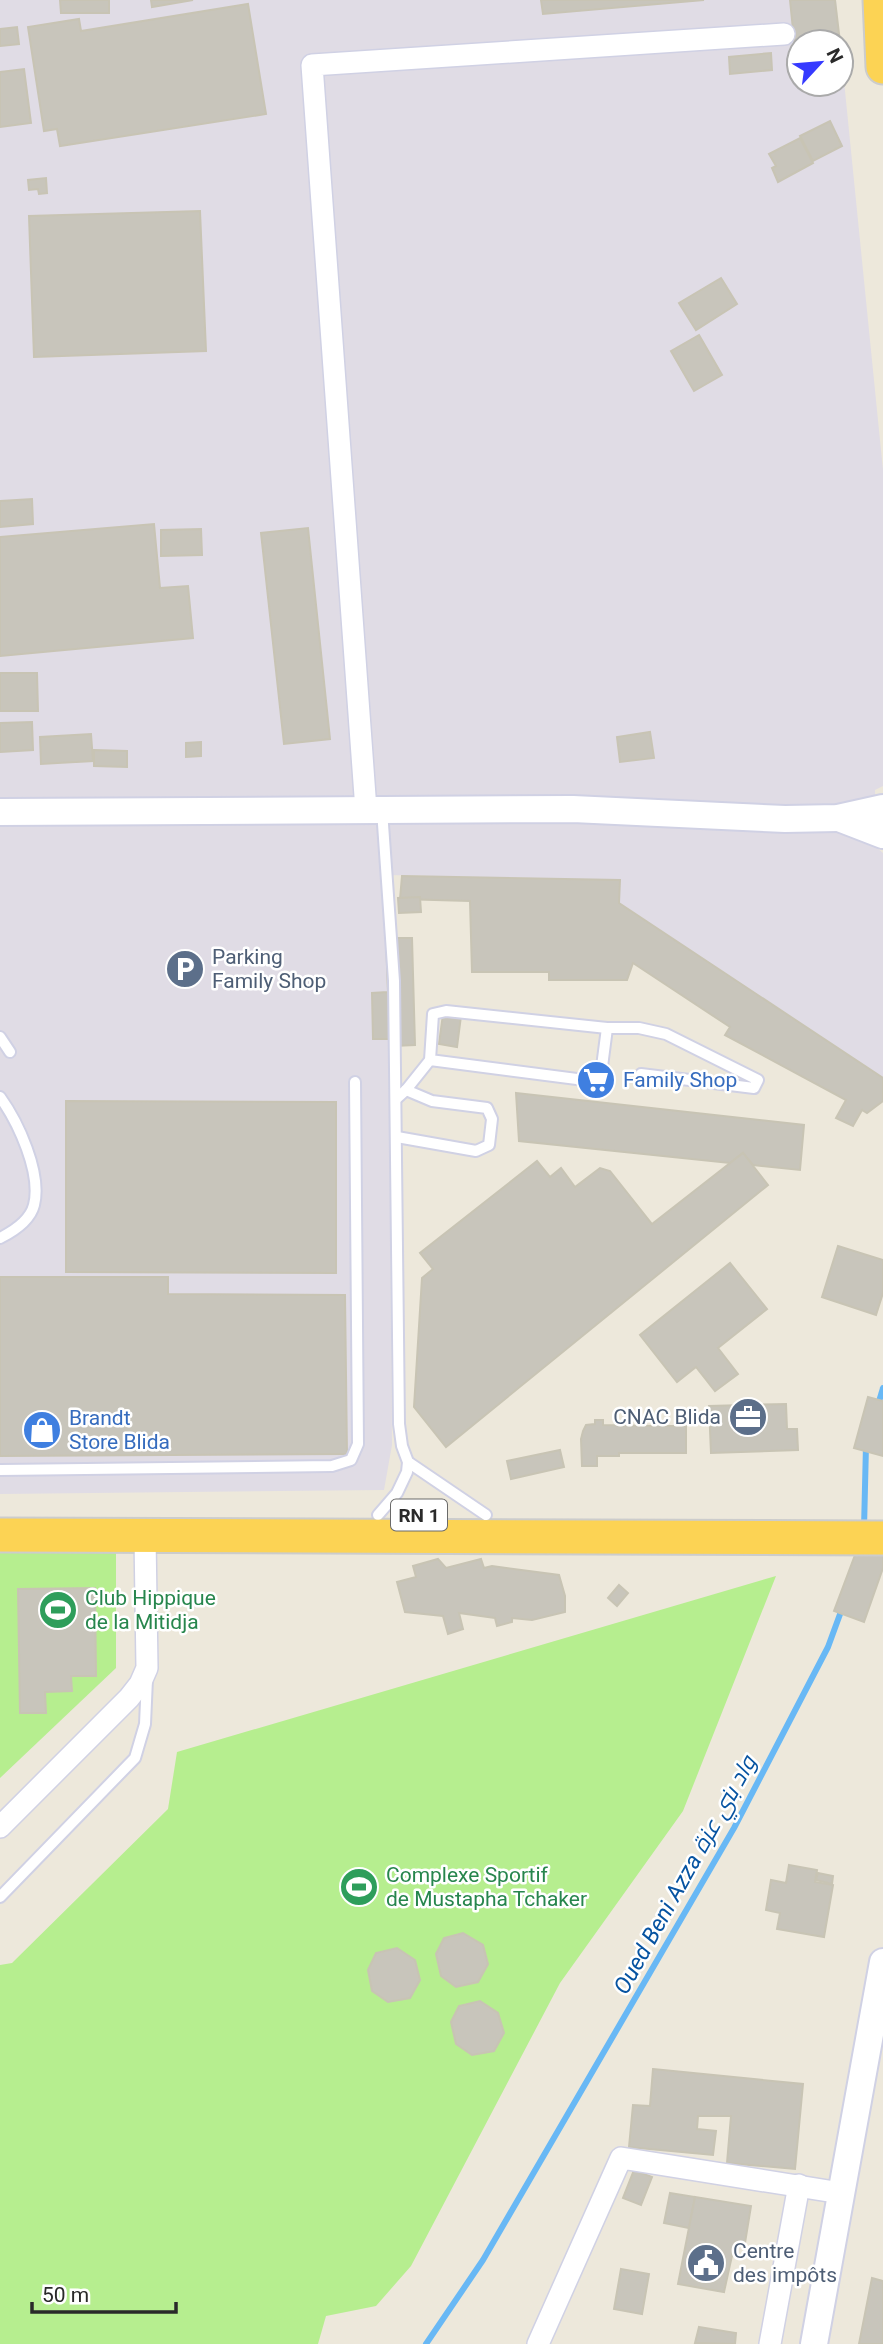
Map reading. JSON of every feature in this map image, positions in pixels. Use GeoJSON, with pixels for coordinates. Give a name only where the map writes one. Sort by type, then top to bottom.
{"type":"FeatureCollection","features":[{"type":"Feature","properties":{"kind":"highway"},"geometry":{"type":"LineString","coordinates":[[880,0],[883,67]]}},
{"type":"Feature","properties":{"kind":"highway","name":"RN 1"},"geometry":{"type":"LineString","coordinates":[[0,1514],[486,1515],[835,1528],[883,1538]]}},
{"type":"Feature","properties":{"kind":"highway","name":"RN 1"},"geometry":{"type":"LineString","coordinates":[[0,1535],[145,1536],[835,1528],[883,1517]]}},
{"type":"Feature","properties":{"kind":"street"},"geometry":{"type":"LineString","coordinates":[[374,810],[312,65],[784,34]]}},
{"type":"Feature","properties":{"kind":"street"},"geometry":{"type":"LineString","coordinates":[[0,812],[573,809],[838,818],[883,808]]}},
{"type":"Feature","properties":{"kind":"street"},"geometry":{"type":"LineString","coordinates":[[838,818],[883,835]]}},
{"type":"Feature","properties":{"kind":"street"},"geometry":{"type":"LineString","coordinates":[[0,1827],[130,1698],[140,1684],[147,1668],[145,1536]]}},
{"type":"Feature","properties":{"kind":"street"},"geometry":{"type":"LineString","coordinates":[[814,2344],[880,1991],[883,1962]]}},
{"type":"Feature","properties":{"kind":"street"},"geometry":{"type":"LineString","coordinates":[[538,2344],[621,2158],[841,2193]]}},
{"type":"Feature","properties":{"kind":"street"},"geometry":{"type":"LineString","coordinates":[[770,2344],[799,2185]]}},
{"type":"Feature","properties":{"kind":"lane"},"geometry":{"type":"LineString","coordinates":[[374,810],[394,981],[399,1424],[402,1446],[408,1462],[407,1472],[397,1493],[378,1515]]}},
{"type":"Feature","properties":{"kind":"lane"},"geometry":{"type":"LineString","coordinates":[[396,1099],[430,1060],[433,1014],[446,1011],[607,1028],[639,1028],[666,1034],[758,1080],[754,1088],[641,1074]]}},
{"type":"Feature","properties":{"kind":"lane"},"geometry":{"type":"LineString","coordinates":[[430,1060],[600,1082],[607,1028]]}},
{"type":"Feature","properties":{"kind":"lane"},"geometry":{"type":"LineString","coordinates":[[0,1037],[10,1052]]}},
{"type":"Feature","properties":{"kind":"lane"},"geometry":{"type":"LineString","coordinates":[[0,1469],[332,1466],[351,1460],[358,1444],[355,1082]]}},
{"type":"Feature","properties":{"kind":"lane"},"geometry":{"type":"LineString","coordinates":[[397,1137],[476,1151],[489,1145],[492,1119],[487,1108],[432,1101],[406,1090]]}},
{"type":"Feature","properties":{"kind":"lane"},"geometry":{"type":"LineString","coordinates":[[0,1097],[18,1129],[36,1183],[34,1206],[24,1223],[0,1238]]}},
{"type":"Feature","properties":{"kind":"lane"},"geometry":{"type":"LineString","coordinates":[[408,1462],[486,1515]]}},
{"type":"Feature","properties":{"kind":"lane"},"geometry":{"type":"LineString","coordinates":[[0,1897],[135,1758],[145,1724],[147,1668]]}},
{"type":"Feature","properties":{"kind":"shaded area"},"geometry":{"type":"Polygon","coordinates":[[[0,0],[836,0],[839,28],[785,28],[785,98],[846,98],[883,470],[883,786],[875,790],[877,848],[883,853],[883,1078],[619,903],[620,880],[387,875],[392,1445],[384,1490],[0,1494],[0,0]]]}},
{"type":"Feature","properties":{"kind":"green space","name":"Club Hippique de la Mitidja"},"geometry":{"type":"Polygon","coordinates":[[[0,1549],[116,1552],[116,1668],[0,1778],[0,1549]]]}},
{"type":"Feature","properties":{"kind":"green space","name":"Complexe Sportif de Mustapha Tchaker"},"geometry":{"type":"Polygon","coordinates":[[[776,1576],[683,1811],[560,1983],[411,2266],[376,2306],[326,2316],[318,2344],[0,2344],[0,1965],[12,1963],[168,1809],[177,1752],[776,1576]]]}},
{"type":"Feature","properties":{"kind":"building"},"geometry":{"type":"Polygon","coordinates":[[[60,0],[109,0],[109,13],[61,13],[60,0]]]}},
{"type":"Feature","properties":{"kind":"building"},"geometry":{"type":"Polygon","coordinates":[[[151,0],[193,0],[152,7],[151,0]]]}},
{"type":"Feature","properties":{"kind":"building"},"geometry":{"type":"Polygon","coordinates":[[[541,0],[704,0],[543,14],[541,0]]]}},
{"type":"Feature","properties":{"kind":"building"},"geometry":{"type":"Polygon","coordinates":[[[790,0],[835,0],[838,28],[793,28],[790,0]]]}},
{"type":"Feature","properties":{"kind":"building"},"geometry":{"type":"Polygon","coordinates":[[[248,4],[266,114],[60,146],[57,129],[44,131],[28,27],[79,19],[81,31],[248,4]]]}},
{"type":"Feature","properties":{"kind":"building"},"geometry":{"type":"Polygon","coordinates":[[[17,27],[19,44],[0,46],[0,29],[17,27]]]}},
{"type":"Feature","properties":{"kind":"building"},"geometry":{"type":"Polygon","coordinates":[[[771,53],[772,70],[730,74],[729,57],[771,53]]]}},
{"type":"Feature","properties":{"kind":"building"},"geometry":{"type":"Polygon","coordinates":[[[24,69],[31,123],[0,127],[0,72],[24,69]]]}},
{"type":"Feature","properties":{"kind":"building"},"geometry":{"type":"Polygon","coordinates":[[[830,121],[842,146],[813,161],[800,136],[830,121]]]}},
{"type":"Feature","properties":{"kind":"building"},"geometry":{"type":"Polygon","coordinates":[[[800,138],[813,163],[778,182],[772,168],[776,166],[769,154],[800,138]]]}},
{"type":"Feature","properties":{"kind":"building"},"geometry":{"type":"Polygon","coordinates":[[[46,178],[47,193],[39,194],[38,189],[29,190],[28,180],[46,178]]]}},
{"type":"Feature","properties":{"kind":"building"},"geometry":{"type":"Polygon","coordinates":[[[200,211],[206,351],[34,357],[29,216],[200,211]]]}},
{"type":"Feature","properties":{"kind":"building"},"geometry":{"type":"Polygon","coordinates":[[[721,278],[737,304],[696,330],[679,303],[721,278]]]}},
{"type":"Feature","properties":{"kind":"building"},"geometry":{"type":"Polygon","coordinates":[[[699,335],[722,375],[694,391],[671,351],[699,335]]]}},
{"type":"Feature","properties":{"kind":"building"},"geometry":{"type":"Polygon","coordinates":[[[32,499],[33,524],[0,527],[0,501],[32,499]]]}},
{"type":"Feature","properties":{"kind":"building"},"geometry":{"type":"Polygon","coordinates":[[[154,524],[160,588],[188,586],[193,638],[0,656],[0,537],[154,524]]]}},
{"type":"Feature","properties":{"kind":"building"},"geometry":{"type":"Polygon","coordinates":[[[308,528],[330,739],[284,744],[261,533],[308,528]]]}},
{"type":"Feature","properties":{"kind":"building"},"geometry":{"type":"Polygon","coordinates":[[[201,529],[202,555],[161,556],[161,530],[201,529]]]}},
{"type":"Feature","properties":{"kind":"building"},"geometry":{"type":"Polygon","coordinates":[[[0,673],[37,673],[38,711],[0,711],[0,673]]]}},
{"type":"Feature","properties":{"kind":"building"},"geometry":{"type":"Polygon","coordinates":[[[32,722],[33,750],[0,752],[0,723],[32,722]]]}},
{"type":"Feature","properties":{"kind":"building"},"geometry":{"type":"Polygon","coordinates":[[[650,732],[654,758],[620,762],[617,737],[650,732]]]}},
{"type":"Feature","properties":{"kind":"building"},"geometry":{"type":"Polygon","coordinates":[[[91,734],[93,761],[41,764],[40,737],[91,734]]]}},
{"type":"Feature","properties":{"kind":"building"},"geometry":{"type":"Polygon","coordinates":[[[201,742],[201,756],[186,757],[186,743],[201,742]]]}},
{"type":"Feature","properties":{"kind":"building"},"geometry":{"type":"Polygon","coordinates":[[[94,750],[127,751],[127,767],[94,766],[94,750]]]}},
{"type":"Feature","properties":{"kind":"building"},"geometry":{"type":"Polygon","coordinates":[[[402,876],[620,880],[619,903],[883,1078],[883,1101],[867,1113],[862,1110],[853,1126],[836,1118],[846,1100],[725,1035],[730,1027],[633,963],[627,980],[549,980],[549,972],[472,972],[470,901],[400,899],[402,876]]]}},
{"type":"Feature","properties":{"kind":"building"},"geometry":{"type":"Polygon","coordinates":[[[420,897],[421,912],[399,913],[398,898],[420,897]]]}},
{"type":"Feature","properties":{"kind":"building"},"geometry":{"type":"Polygon","coordinates":[[[386,938],[412,938],[415,1045],[393,1046],[393,1039],[373,1039],[372,993],[388,992],[386,938]]]}},
{"type":"Feature","properties":{"kind":"building"},"geometry":{"type":"Polygon","coordinates":[[[443,1014],[461,1016],[457,1047],[439,1044],[443,1014]]]}},
{"type":"Feature","properties":{"kind":"building"},"geometry":{"type":"Polygon","coordinates":[[[516,1093],[804,1125],[800,1170],[753,1165],[743,1153],[730,1163],[519,1141],[516,1093]]]}},
{"type":"Feature","properties":{"kind":"building"},"geometry":{"type":"Polygon","coordinates":[[[66,1101],[336,1102],[336,1273],[66,1272],[66,1101]]]}},
{"type":"Feature","properties":{"kind":"building"},"geometry":{"type":"Polygon","coordinates":[[[743,1153],[768,1185],[446,1447],[414,1407],[422,1278],[433,1269],[420,1253],[537,1161],[550,1177],[561,1168],[575,1187],[600,1168],[610,1171],[652,1224],[743,1153]]]}},
{"type":"Feature","properties":{"kind":"building"},"geometry":{"type":"Polygon","coordinates":[[[838,1246],[883,1260],[883,1293],[876,1315],[822,1297],[838,1246]]]}},
{"type":"Feature","properties":{"kind":"building"},"geometry":{"type":"Polygon","coordinates":[[[730,1263],[767,1309],[718,1348],[738,1374],[715,1391],[696,1367],[677,1382],[640,1335],[730,1263]]]}},
{"type":"Feature","properties":{"kind":"building"},"geometry":{"type":"Polygon","coordinates":[[[0,1277],[168,1277],[168,1294],[345,1295],[347,1454],[0,1456],[0,1277]]]}},
{"type":"Feature","properties":{"kind":"building"},"geometry":{"type":"Polygon","coordinates":[[[868,1397],[883,1401],[883,1456],[854,1448],[868,1397]]]}},
{"type":"Feature","properties":{"kind":"building","name":"CNAC Blida"},"geometry":{"type":"Polygon","coordinates":[[[786,1404],[787,1429],[797,1429],[798,1450],[711,1453],[709,1406],[786,1404]]]}},
{"type":"Feature","properties":{"kind":"building"},"geometry":{"type":"Polygon","coordinates":[[[595,1420],[603,1420],[603,1425],[655,1426],[655,1421],[664,1421],[664,1426],[686,1426],[686,1453],[619,1453],[619,1456],[597,1456],[597,1466],[582,1466],[583,1431],[586,1425],[595,1424],[595,1420]]]}},
{"type":"Feature","properties":{"kind":"building"},"geometry":{"type":"Polygon","coordinates":[[[560,1450],[564,1467],[511,1479],[507,1461],[560,1450]]]}},
{"type":"Feature","properties":{"kind":"building"},"geometry":{"type":"Polygon","coordinates":[[[861,1539],[883,1547],[883,1568],[864,1622],[834,1611],[861,1539]]]}},
{"type":"Feature","properties":{"kind":"building"},"geometry":{"type":"Polygon","coordinates":[[[438,1559],[446,1568],[481,1559],[484,1568],[492,1566],[559,1575],[565,1596],[565,1612],[532,1620],[512,1618],[512,1622],[497,1626],[495,1618],[459,1613],[463,1629],[448,1634],[443,1616],[405,1612],[397,1582],[416,1577],[413,1566],[438,1559]]]}},
{"type":"Feature","properties":{"kind":"building"},"geometry":{"type":"Polygon","coordinates":[[[619,1585],[628,1593],[617,1606],[608,1598],[619,1585]]]}},
{"type":"Feature","properties":{"kind":"building"},"geometry":{"type":"Polygon","coordinates":[[[95,1588],[96,1676],[71,1676],[72,1691],[45,1692],[46,1713],[20,1713],[18,1589],[95,1588]]]}},
{"type":"Feature","properties":{"kind":"building"},"geometry":{"type":"Polygon","coordinates":[[[789,1865],[817,1870],[815,1882],[833,1885],[824,1937],[777,1929],[780,1913],[766,1910],[771,1880],[786,1883],[789,1865]]]}},
{"type":"Feature","properties":{"kind":"building"},"geometry":{"type":"Polygon","coordinates":[[[818,1873],[833,1876],[832,1884],[816,1880],[818,1873]]]}},
{"type":"Feature","properties":{"kind":"building"},"geometry":{"type":"Polygon","coordinates":[[[463,1933],[483,1945],[488,1964],[478,1982],[456,1987],[441,1976],[436,1954],[444,1938],[463,1933]]]}},
{"type":"Feature","properties":{"kind":"building"},"geometry":{"type":"Polygon","coordinates":[[[397,1948],[415,1960],[420,1980],[410,1998],[388,2002],[372,1991],[368,1970],[376,1953],[397,1948]]]}},
{"type":"Feature","properties":{"kind":"building"},"geometry":{"type":"Polygon","coordinates":[[[480,2001],[498,2013],[504,2033],[494,2051],[472,2055],[456,2044],[451,2022],[459,2006],[480,2001]]]}},
{"type":"Feature","properties":{"kind":"building"},"geometry":{"type":"Polygon","coordinates":[[[653,2069],[803,2084],[795,2169],[727,2163],[731,2116],[698,2116],[697,2129],[716,2131],[713,2155],[629,2147],[633,2105],[650,2106],[653,2069]]]}},
{"type":"Feature","properties":{"kind":"building"},"geometry":{"type":"Polygon","coordinates":[[[634,2170],[652,2177],[641,2205],[623,2198],[634,2170]]]}},
{"type":"Feature","properties":{"kind":"building"},"geometry":{"type":"Polygon","coordinates":[[[670,2193],[695,2197],[689,2228],[664,2223],[670,2193]]]}},
{"type":"Feature","properties":{"kind":"building","name":"Centre des impôts"},"geometry":{"type":"Polygon","coordinates":[[[695,2197],[751,2206],[745,2243],[735,2242],[724,2292],[678,2284],[695,2197]]]}},
{"type":"Feature","properties":{"kind":"building"},"geometry":{"type":"Polygon","coordinates":[[[621,2269],[649,2274],[642,2314],[614,2309],[621,2269]]]}},
{"type":"Feature","properties":{"kind":"building"},"geometry":{"type":"Polygon","coordinates":[[[872,2278],[883,2281],[883,2344],[859,2344],[872,2278]]]}},
{"type":"Feature","properties":{"kind":"building"},"geometry":{"type":"Polygon","coordinates":[[[699,2327],[736,2333],[735,2344],[695,2343],[699,2327]]]}},
{"type":"Feature","properties":{"kind":"waterway","name":"Oued Beni Azza واد بني عزة"},"geometry":{"type":"LineString","coordinates":[[877,1408],[883,1388]]}},
{"type":"Feature","properties":{"kind":"waterway","name":"Oued Beni Azza واد بني عزة"},"geometry":{"type":"LineString","coordinates":[[864,1529],[866,1445]]}},
{"type":"Feature","properties":{"kind":"waterway","name":"Oued Beni Azza واد بني عزة"},"geometry":{"type":"LineString","coordinates":[[426,2344],[483,2260],[734,1828],[828,1647],[843,1606]]}},
{"type":"Feature","properties":{"kind":"place","name":"Parking Family Shop"},"geometry":{"type":"Point","coordinates":[185,969]}},
{"type":"Feature","properties":{"kind":"place","name":"Family Shop"},"geometry":{"type":"Point","coordinates":[596,1080]}},
{"type":"Feature","properties":{"kind":"place","name":"CNAC Blida"},"geometry":{"type":"Point","coordinates":[748,1417]}},
{"type":"Feature","properties":{"kind":"place","name":"Brandt Store Blida"},"geometry":{"type":"Point","coordinates":[42,1430]}},
{"type":"Feature","properties":{"kind":"place","name":"Club Hippique de la Mitidja"},"geometry":{"type":"Point","coordinates":[58,1610]}},
{"type":"Feature","properties":{"kind":"place","name":"Complexe Sportif de Mustapha Tchaker"},"geometry":{"type":"Point","coordinates":[359,1887]}},
{"type":"Feature","properties":{"kind":"place","name":"Centre des impôts"},"geometry":{"type":"Point","coordinates":[706,2263]}}]}
